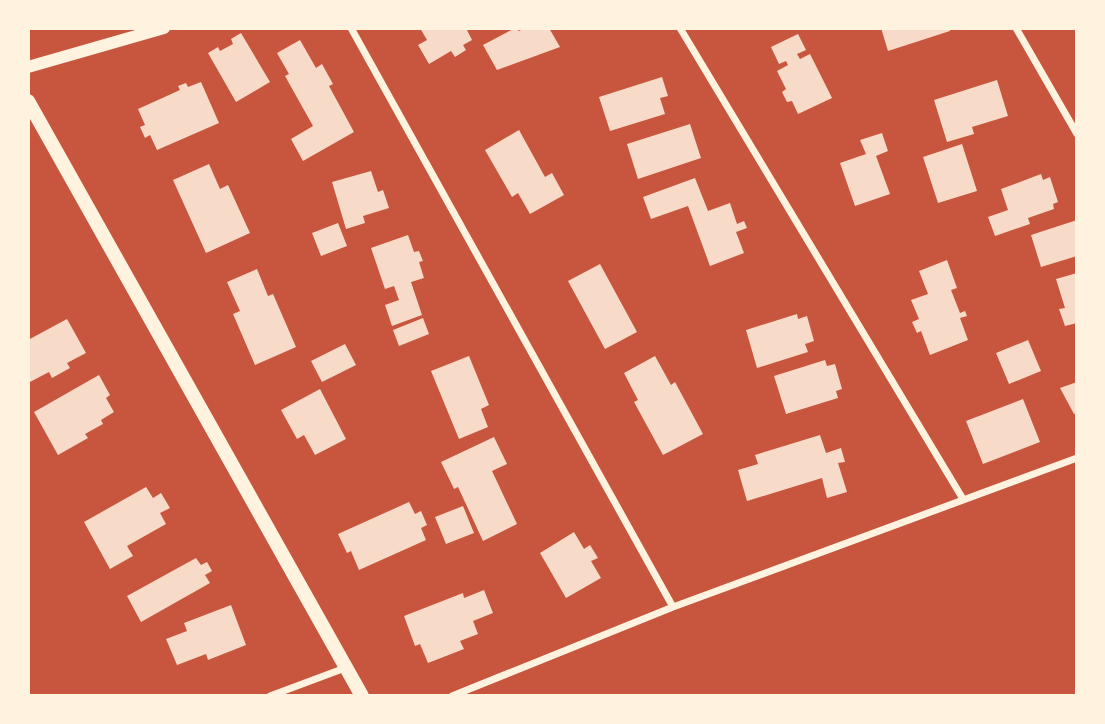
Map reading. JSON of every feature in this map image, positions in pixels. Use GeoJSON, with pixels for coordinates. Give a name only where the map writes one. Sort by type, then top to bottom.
{"type":"FeatureCollection","features":[{"type":"Feature","properties":{"kind":"main road"},"geometry":{"type":"LineString","coordinates":[[28,101],[362,696]]}},
{"type":"Feature","properties":{"kind":"street"},"geometry":{"type":"LineString","coordinates":[[28,67],[164,28]]}},
{"type":"Feature","properties":{"kind":"street"},"geometry":{"type":"LineString","coordinates":[[351,28],[673,607]]}},
{"type":"Feature","properties":{"kind":"street"},"geometry":{"type":"LineString","coordinates":[[680,28],[963,499]]}},
{"type":"Feature","properties":{"kind":"street"},"geometry":{"type":"LineString","coordinates":[[1016,28],[1077,134]]}},
{"type":"Feature","properties":{"kind":"street"},"geometry":{"type":"LineString","coordinates":[[452,696],[673,607],[1077,458]]}},
{"type":"Feature","properties":{"kind":"street"},"geometry":{"type":"LineString","coordinates":[[270,696],[345,668]]}},
{"type":"Feature","properties":{"kind":"building"},"geometry":{"type":"Polygon","coordinates":[[[420,28],[466,28],[472,40],[463,45],[466,50],[455,57],[451,51],[429,64],[418,45],[427,40],[420,28]]]}},
{"type":"Feature","properties":{"kind":"building"},"geometry":{"type":"Polygon","coordinates":[[[515,28],[519,31],[525,28],[549,28],[560,47],[497,70],[483,45],[515,28]]]}},
{"type":"Feature","properties":{"kind":"building"},"geometry":{"type":"Polygon","coordinates":[[[881,28],[949,28],[950,31],[888,51],[881,28]]]}},
{"type":"Feature","properties":{"kind":"building"},"geometry":{"type":"Polygon","coordinates":[[[241,33],[270,82],[236,102],[208,53],[218,47],[220,51],[233,44],[231,39],[241,33]]]}},
{"type":"Feature","properties":{"kind":"building"},"geometry":{"type":"Polygon","coordinates":[[[798,34],[806,50],[797,54],[800,59],[810,54],[832,98],[798,114],[792,101],[787,102],[782,92],[786,89],[777,71],[788,65],[786,61],[779,64],[771,47],[798,34]]]}},
{"type":"Feature","properties":{"kind":"building"},"geometry":{"type":"Polygon","coordinates":[[[300,40],[316,68],[322,64],[333,84],[329,86],[354,132],[303,161],[291,139],[313,126],[285,76],[289,74],[277,53],[300,40]]]}},
{"type":"Feature","properties":{"kind":"building"},"geometry":{"type":"Polygon","coordinates":[[[662,77],[668,96],[660,98],[665,114],[610,131],[599,97],[662,77]]]}},
{"type":"Feature","properties":{"kind":"building"},"geometry":{"type":"Polygon","coordinates":[[[997,80],[1008,116],[972,127],[974,134],[947,142],[934,100],[997,80]]]}},
{"type":"Feature","properties":{"kind":"building"},"geometry":{"type":"Polygon","coordinates":[[[201,82],[219,123],[157,150],[150,135],[145,138],[140,127],[145,125],[138,109],[180,90],[178,86],[186,83],[188,87],[201,82]]]}},
{"type":"Feature","properties":{"kind":"building"},"geometry":{"type":"Polygon","coordinates":[[[690,124],[701,158],[638,179],[627,144],[690,124]]]}},
{"type":"Feature","properties":{"kind":"building"},"geometry":{"type":"Polygon","coordinates":[[[519,130],[545,177],[552,173],[564,195],[530,214],[518,193],[512,197],[485,150],[519,130]]]}},
{"type":"Feature","properties":{"kind":"building"},"geometry":{"type":"Polygon","coordinates":[[[882,133],[888,151],[876,156],[890,194],[855,206],[840,163],[866,154],[860,140],[882,133]]]}},
{"type":"Feature","properties":{"kind":"building"},"geometry":{"type":"Polygon","coordinates":[[[962,144],[977,191],[938,203],[923,157],[962,144]]]}},
{"type":"Feature","properties":{"kind":"building"},"geometry":{"type":"Polygon","coordinates":[[[209,164],[220,189],[228,185],[250,233],[206,253],[173,180],[209,164]]]}},
{"type":"Feature","properties":{"kind":"building"},"geometry":{"type":"Polygon","coordinates":[[[371,171],[378,192],[383,190],[389,208],[363,216],[365,223],[346,229],[332,182],[371,171]]]}},
{"type":"Feature","properties":{"kind":"building"},"geometry":{"type":"Polygon","coordinates":[[[1041,174],[1043,180],[1050,177],[1058,202],[1053,204],[1054,209],[1028,218],[1030,224],[995,236],[988,217],[1008,210],[1001,189],[1041,174]]]}},
{"type":"Feature","properties":{"kind":"building"},"geometry":{"type":"Polygon","coordinates":[[[695,178],[708,211],[730,203],[737,224],[744,221],[747,228],[736,232],[744,253],[710,266],[688,206],[651,219],[643,197],[695,178]]]}},
{"type":"Feature","properties":{"kind":"building"},"geometry":{"type":"Polygon","coordinates":[[[1077,220],[1077,256],[1041,267],[1031,235],[1077,220]]]}},
{"type":"Feature","properties":{"kind":"building"},"geometry":{"type":"Polygon","coordinates":[[[338,223],[347,246],[321,256],[312,233],[338,223]]]}},
{"type":"Feature","properties":{"kind":"building"},"geometry":{"type":"Polygon","coordinates":[[[408,235],[414,252],[419,251],[423,261],[419,262],[424,278],[411,282],[422,315],[392,326],[385,305],[399,300],[394,286],[385,289],[371,248],[408,235]]]}},
{"type":"Feature","properties":{"kind":"building"},"geometry":{"type":"Polygon","coordinates":[[[947,260],[957,288],[951,290],[960,313],[965,311],[967,316],[960,318],[968,340],[930,355],[921,331],[917,333],[912,322],[919,319],[911,300],[928,294],[919,271],[947,260]]]}},
{"type":"Feature","properties":{"kind":"building"},"geometry":{"type":"Polygon","coordinates":[[[600,264],[637,332],[605,349],[568,281],[600,264]]]}},
{"type":"Feature","properties":{"kind":"building"},"geometry":{"type":"Polygon","coordinates":[[[257,269],[268,296],[273,294],[296,347],[255,365],[233,314],[240,311],[227,282],[257,269]]]}},
{"type":"Feature","properties":{"kind":"building"},"geometry":{"type":"Polygon","coordinates":[[[1077,273],[1077,323],[1065,326],[1059,309],[1065,308],[1056,279],[1077,273]]]}},
{"type":"Feature","properties":{"kind":"building"},"geometry":{"type":"Polygon","coordinates":[[[797,314],[798,319],[807,316],[814,341],[805,344],[808,352],[757,368],[746,330],[797,314]]]}},
{"type":"Feature","properties":{"kind":"building"},"geometry":{"type":"Polygon","coordinates":[[[423,318],[429,334],[399,346],[393,330],[423,318]]]}},
{"type":"Feature","properties":{"kind":"building"},"geometry":{"type":"Polygon","coordinates":[[[67,319],[86,353],[67,363],[70,368],[52,378],[49,372],[28,383],[28,340],[67,319]]]}},
{"type":"Feature","properties":{"kind":"building"},"geometry":{"type":"Polygon","coordinates":[[[1028,340],[1041,371],[1009,384],[996,353],[1028,340]]]}},
{"type":"Feature","properties":{"kind":"building"},"geometry":{"type":"Polygon","coordinates":[[[345,344],[356,365],[322,382],[311,361],[345,344]]]}},
{"type":"Feature","properties":{"kind":"building"},"geometry":{"type":"Polygon","coordinates":[[[469,356],[489,405],[481,409],[488,427],[459,439],[431,371],[469,356]]]}},
{"type":"Feature","properties":{"kind":"building"},"geometry":{"type":"Polygon","coordinates":[[[655,356],[671,385],[675,382],[703,434],[663,455],[634,402],[638,400],[624,373],[655,356]]]}},
{"type":"Feature","properties":{"kind":"building"},"geometry":{"type":"Polygon","coordinates":[[[825,360],[827,366],[835,364],[842,389],[836,391],[838,398],[786,414],[774,376],[825,360]]]}},
{"type":"Feature","properties":{"kind":"building"},"geometry":{"type":"Polygon","coordinates":[[[99,375],[110,395],[106,398],[114,412],[101,420],[103,424],[85,434],[88,438],[58,455],[34,412],[99,375]]]}},
{"type":"Feature","properties":{"kind":"building"},"geometry":{"type":"Polygon","coordinates":[[[1077,382],[1077,413],[1074,414],[1060,388],[1077,382]]]}},
{"type":"Feature","properties":{"kind":"building"},"geometry":{"type":"Polygon","coordinates":[[[320,389],[346,439],[315,455],[304,435],[297,439],[281,410],[320,389]]]}},
{"type":"Feature","properties":{"kind":"building"},"geometry":{"type":"Polygon","coordinates":[[[1023,399],[1040,442],[983,464],[966,421],[1023,399]]]}},
{"type":"Feature","properties":{"kind":"building"},"geometry":{"type":"Polygon","coordinates":[[[820,435],[826,453],[841,448],[845,462],[838,463],[847,492],[827,498],[822,478],[747,501],[738,470],[758,464],[755,455],[820,435]]]}},
{"type":"Feature","properties":{"kind":"building"},"geometry":{"type":"Polygon","coordinates":[[[494,437],[507,464],[492,471],[517,524],[483,541],[458,487],[454,489],[441,462],[494,437]]]}},
{"type":"Feature","properties":{"kind":"building"},"geometry":{"type":"Polygon","coordinates":[[[146,487],[153,498],[161,493],[170,508],[160,513],[166,524],[127,546],[133,556],[110,569],[84,522],[146,487]]]}},
{"type":"Feature","properties":{"kind":"building"},"geometry":{"type":"Polygon","coordinates":[[[409,502],[415,514],[421,511],[427,525],[421,528],[426,540],[359,570],[351,551],[347,553],[338,534],[409,502]]]}},
{"type":"Feature","properties":{"kind":"building"},"geometry":{"type":"Polygon","coordinates":[[[463,506],[474,533],[446,544],[435,517],[463,506]]]}},
{"type":"Feature","properties":{"kind":"building"},"geometry":{"type":"Polygon","coordinates":[[[574,532],[584,549],[590,545],[598,558],[591,561],[601,578],[566,598],[540,553],[574,532]]]}},
{"type":"Feature","properties":{"kind":"building"},"geometry":{"type":"Polygon","coordinates":[[[196,558],[201,565],[207,562],[212,571],[205,575],[210,583],[141,622],[127,596],[196,558]]]}},
{"type":"Feature","properties":{"kind":"building"},"geometry":{"type":"Polygon","coordinates":[[[484,590],[493,613],[473,621],[478,634],[460,641],[464,649],[428,663],[420,644],[415,646],[404,616],[463,593],[464,598],[484,590]]]}},
{"type":"Feature","properties":{"kind":"building"},"geometry":{"type":"Polygon","coordinates":[[[231,605],[246,645],[208,660],[206,654],[177,665],[166,639],[187,631],[184,623],[231,605]]]}}]}
